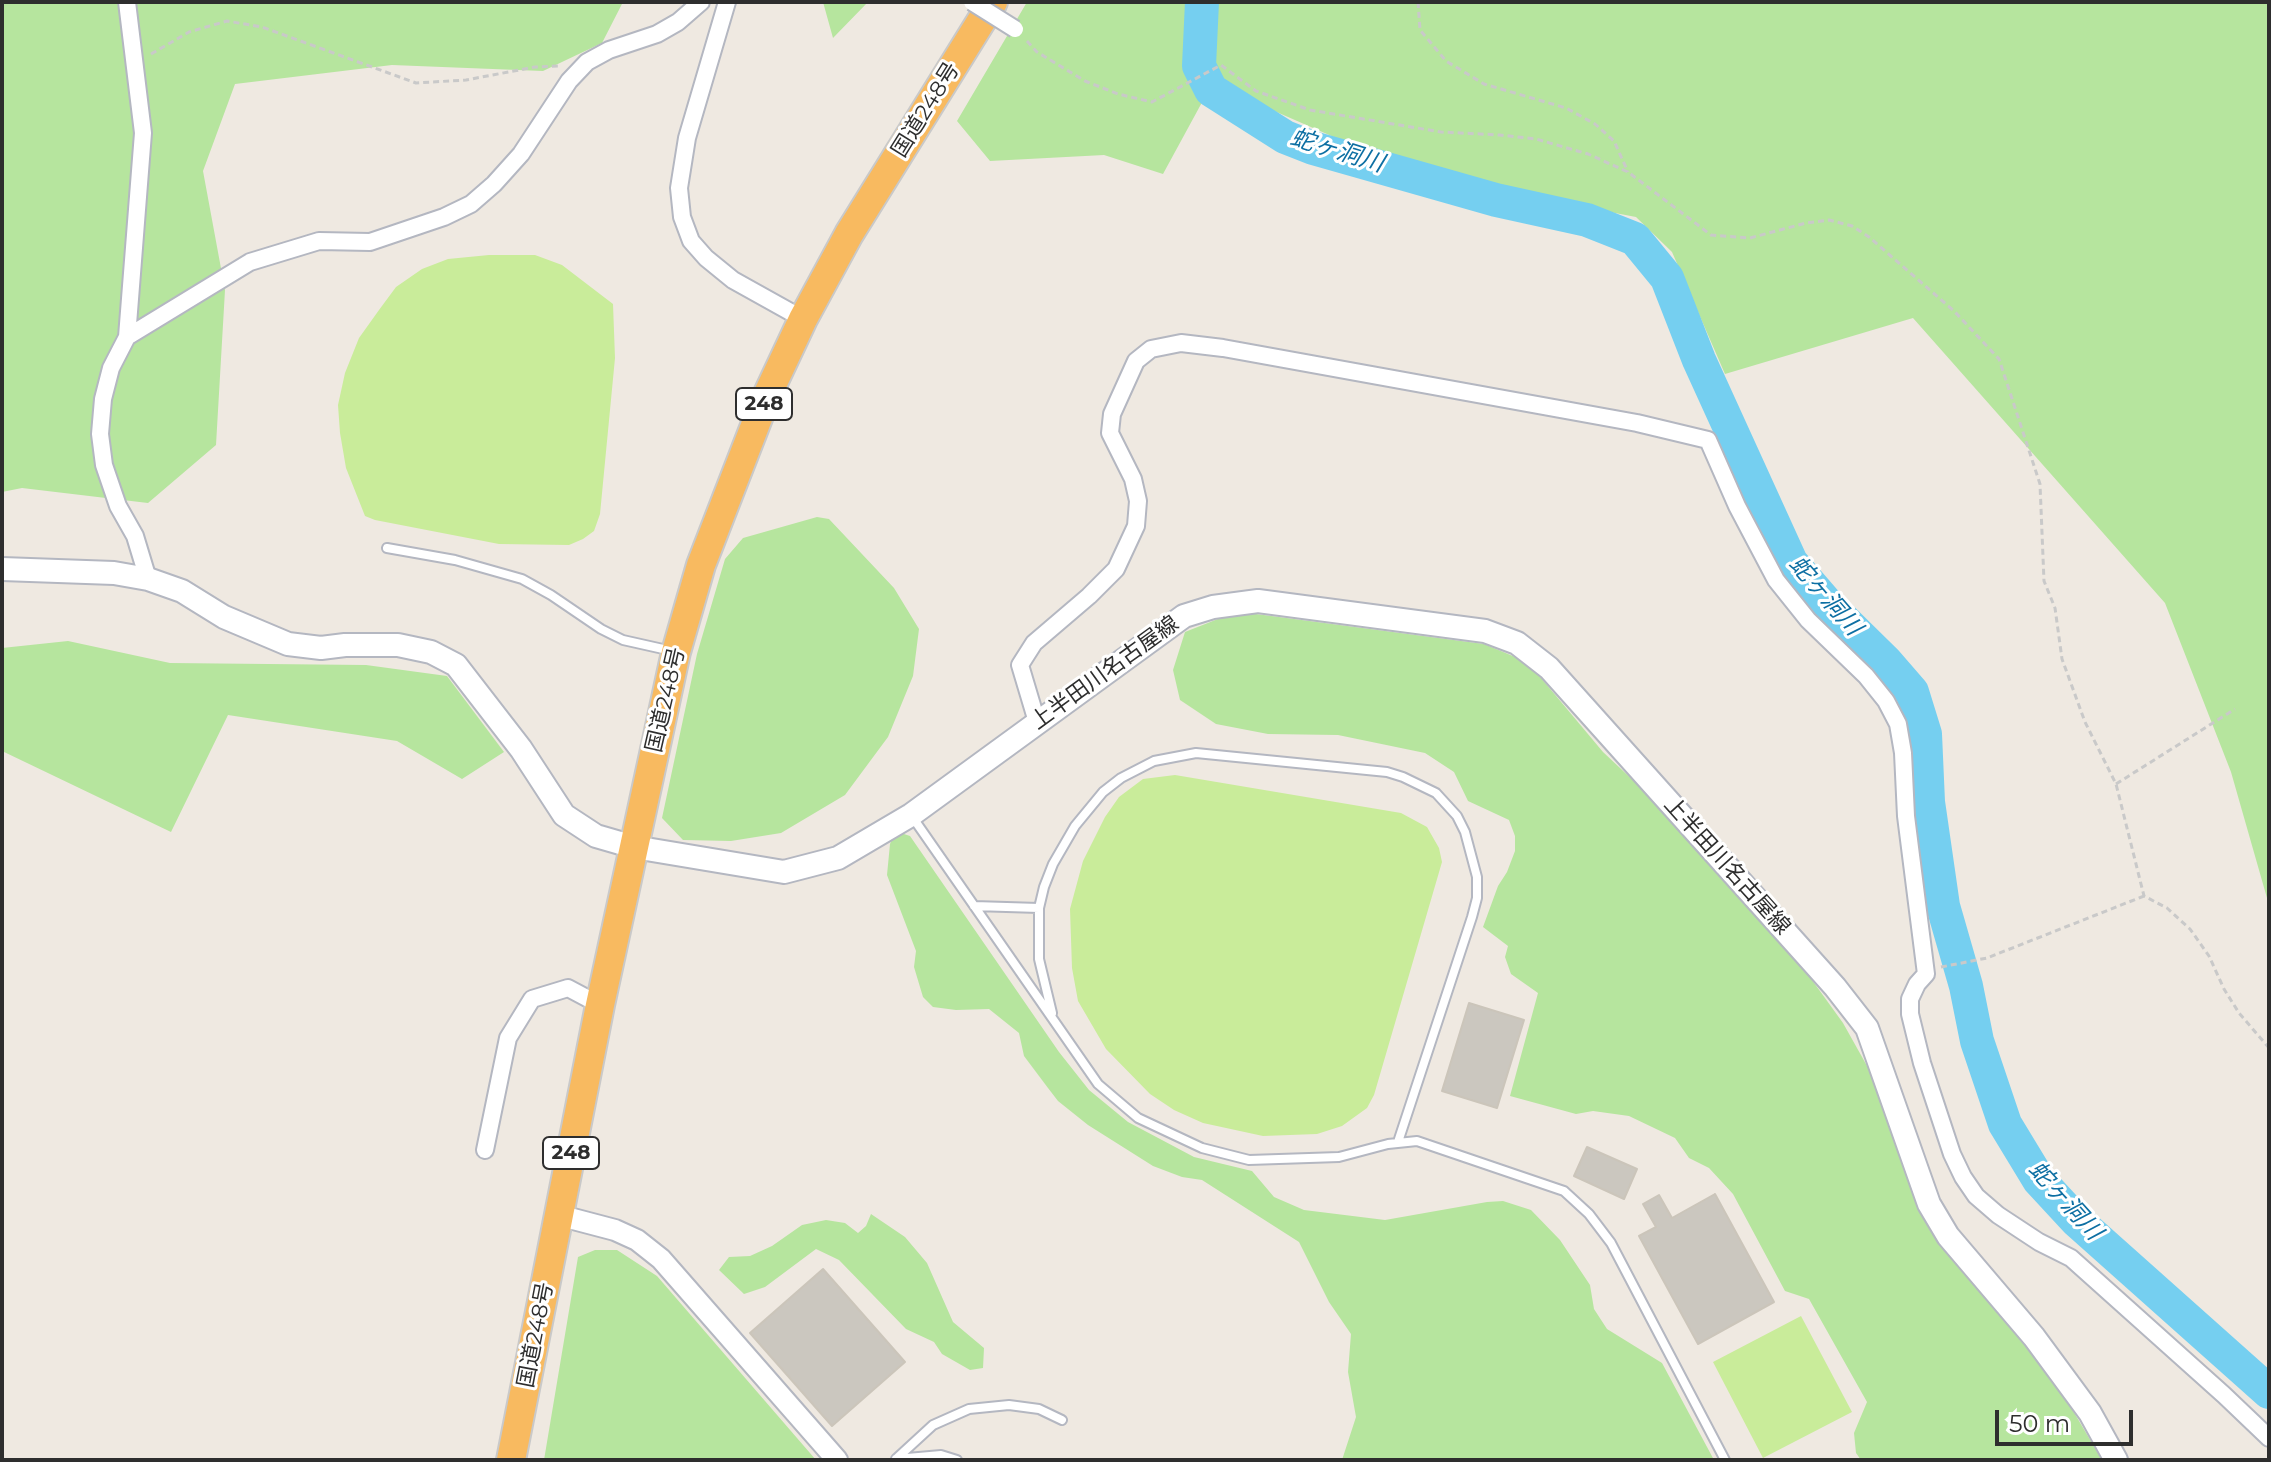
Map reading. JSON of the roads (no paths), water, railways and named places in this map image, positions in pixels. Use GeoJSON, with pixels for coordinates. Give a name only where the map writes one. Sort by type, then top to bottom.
{"type":"FeatureCollection","features":[{"type":"Feature","properties":{"kind":"highway","name":"国道248号"},"geometry":{"type":"LineString","coordinates":[[511,1460],[600,1005],[676,652],[701,565],[765,400],[803,319],[849,234],[993,2]]}},
{"type":"Feature","properties":{"kind":"main road","name":"上半田川名古屋線"},"geometry":{"type":"LineString","coordinates":[[2,569],[114,573],[148,579],[182,591],[224,617],[288,644],[321,648],[398,645],[431,652],[456,665],[521,749],[564,815],[596,836],[634,847],[784,872],[838,858],[911,815],[1184,616],[1213,607],[1258,601],[1485,631],[1517,643],[1549,668],[1835,987],[1867,1028],[1929,1204],[1948,1236],[2034,1337],[2090,1413],[2116,1460]]}},
{"type":"Feature","properties":{"kind":"street"},"geometry":{"type":"LineString","coordinates":[[127,2],[143,133],[127,337],[111,368],[103,399],[100,434],[104,465],[118,506],[135,536],[148,579]]}},
{"type":"Feature","properties":{"kind":"street"},"geometry":{"type":"LineString","coordinates":[[127,337],[250,262],[319,241],[370,242],[444,217],[471,204],[521,154],[569,81],[584,66],[609,50],[657,34],[678,22],[701,2]]}},
{"type":"Feature","properties":{"kind":"street"},"geometry":{"type":"LineString","coordinates":[[727,2],[687,138],[679,188],[682,217],[691,241],[706,258],[733,280],[803,319]]}},
{"type":"Feature","properties":{"kind":"street"},"geometry":{"type":"LineString","coordinates":[[972,2],[1015,29]]}},
{"type":"Feature","properties":{"kind":"street"},"geometry":{"type":"LineString","coordinates":[[1037,722],[1020,665],[1034,643],[1116,569],[1136,526],[1138,501],[1133,479],[1110,433],[1112,414],[1136,361],[1151,349],[1181,343],[1223,348],[1637,423],[1708,440],[1737,506],[1776,580],[1808,620],[1866,676],[1886,701],[1898,724],[1926,974],[1910,999],[1910,1014],[1922,1063],[1963,1177],[1976,1196],[1998,1215],[2039,1242],[2071,1258],[2269,1438]]}},
{"type":"Feature","properties":{"kind":"street"},"geometry":{"type":"LineString","coordinates":[[485,1150],[508,1038],[532,999],[568,988],[600,1005]]}},
{"type":"Feature","properties":{"kind":"street"},"geometry":{"type":"LineString","coordinates":[[558,1215],[615,1230],[637,1240],[661,1259],[837,1460]]}},
{"type":"Feature","properties":{"kind":"lane"},"geometry":{"type":"LineString","coordinates":[[387,548],[455,560],[522,579],[623,640],[676,652]]}},
{"type":"Feature","properties":{"kind":"lane"},"geometry":{"type":"LineString","coordinates":[[1055,1021],[1039,959],[1039,908],[1053,864],[1075,826],[1103,792],[1121,778],[1154,761],[1196,753],[1387,772],[1436,793],[1457,816],[1465,832],[1477,877],[1477,898],[1398,1142]]}},
{"type":"Feature","properties":{"kind":"lane"},"geometry":{"type":"LineString","coordinates":[[911,815],[1098,1084],[1128,1110],[1164,1132],[1202,1148],[1249,1160],[1339,1157],[1398,1142],[1417,1141],[1564,1191],[1589,1214],[1611,1243],[1725,1460]]}},
{"type":"Feature","properties":{"kind":"lane"},"geometry":{"type":"LineString","coordinates":[[974,906],[1039,908]]}},
{"type":"Feature","properties":{"kind":"lane"},"geometry":{"type":"LineString","coordinates":[[896,1460],[933,1425],[969,1409],[1009,1405],[1039,1409],[1062,1420]]}},
{"type":"Feature","properties":{"kind":"lane"},"geometry":{"type":"LineString","coordinates":[[896,1460],[941,1455],[957,1460]]}},
{"type":"Feature","properties":{"kind":"waterway","name":"蛇ヶ洞川"},"geometry":{"type":"LineString","coordinates":[[1202,2],[1199,66],[1211,90],[1285,137],[1313,148],[1496,200],[1587,220],[1635,239],[1667,278],[1699,360],[1791,562],[1912,692],[1925,734],[1928,802],[1943,906],[1966,986],[1977,1041],[2005,1124],[2039,1180],[2076,1220],[2269,1392]]}}]}
